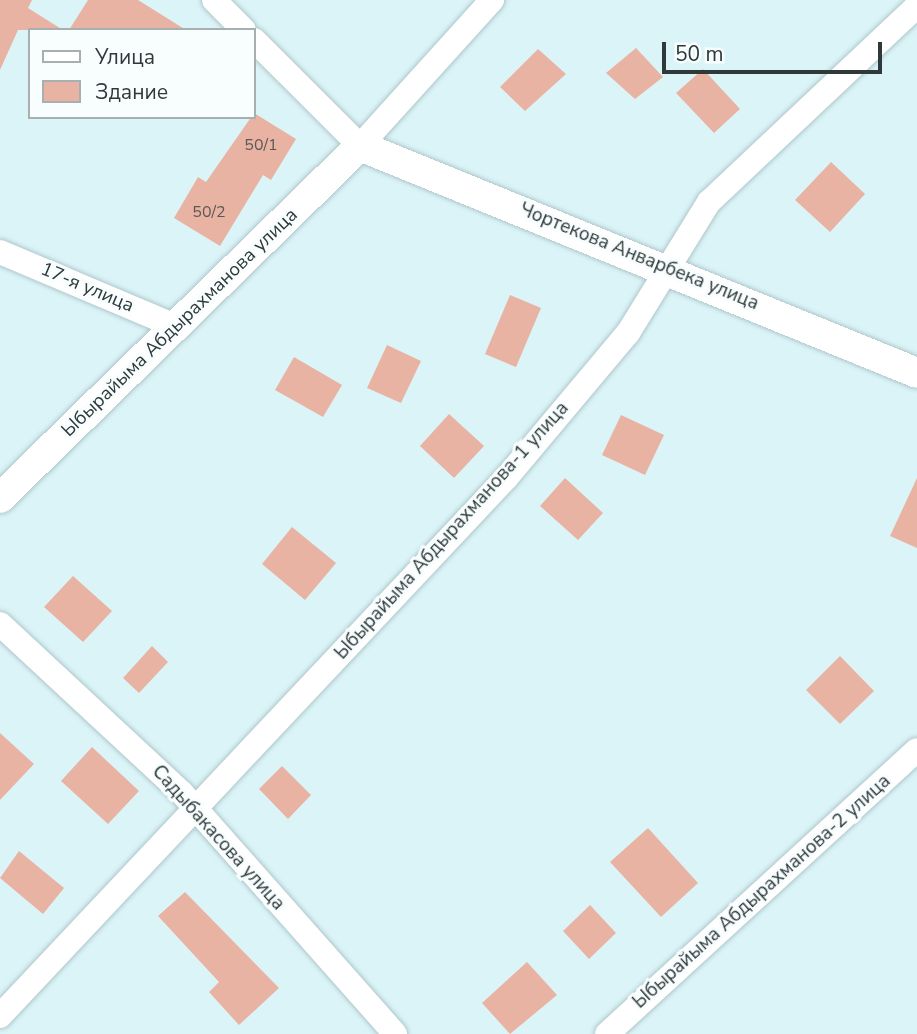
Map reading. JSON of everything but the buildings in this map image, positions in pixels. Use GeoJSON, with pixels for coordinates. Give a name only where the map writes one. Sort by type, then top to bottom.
{"type":"FeatureCollection","features":[{"type":"Feature","properties":{"kind":"street"},"geometry":{"type":"LineString","coordinates":[[214,0],[242,28]]}},
{"type":"Feature","properties":{"kind":"street"},"geometry":{"type":"LineString","coordinates":[[256,42],[360,146],[478,6]]}},
{"type":"Feature","properties":{"kind":"street","name":"Ыбырайыма Абдырахманова-1 улица"},"geometry":{"type":"LineString","coordinates":[[0,1016],[507,477],[628,333],[709,202],[917,6]]}},
{"type":"Feature","properties":{"kind":"street","name":"Чортекова Анварбека улица"},"geometry":{"type":"LineString","coordinates":[[360,146],[670,267],[917,373]]}},
{"type":"Feature","properties":{"kind":"street","name":"Ыбырайыма Абдырахманова улица"},"geometry":{"type":"LineString","coordinates":[[0,498],[173,325],[263,245],[360,146]]}},
{"type":"Feature","properties":{"kind":"street","name":"17-я улица"},"geometry":{"type":"LineString","coordinates":[[0,252],[173,325]]}},
{"type":"Feature","properties":{"kind":"street","name":"Садыбакасова улица"},"geometry":{"type":"LineString","coordinates":[[0,624],[193,808],[395,1034]]}},
{"type":"Feature","properties":{"kind":"street","name":"Ыбырайыма Абдырахманова-2 улица"},"geometry":{"type":"LineString","coordinates":[[607,1034],[917,750]]}}]}
